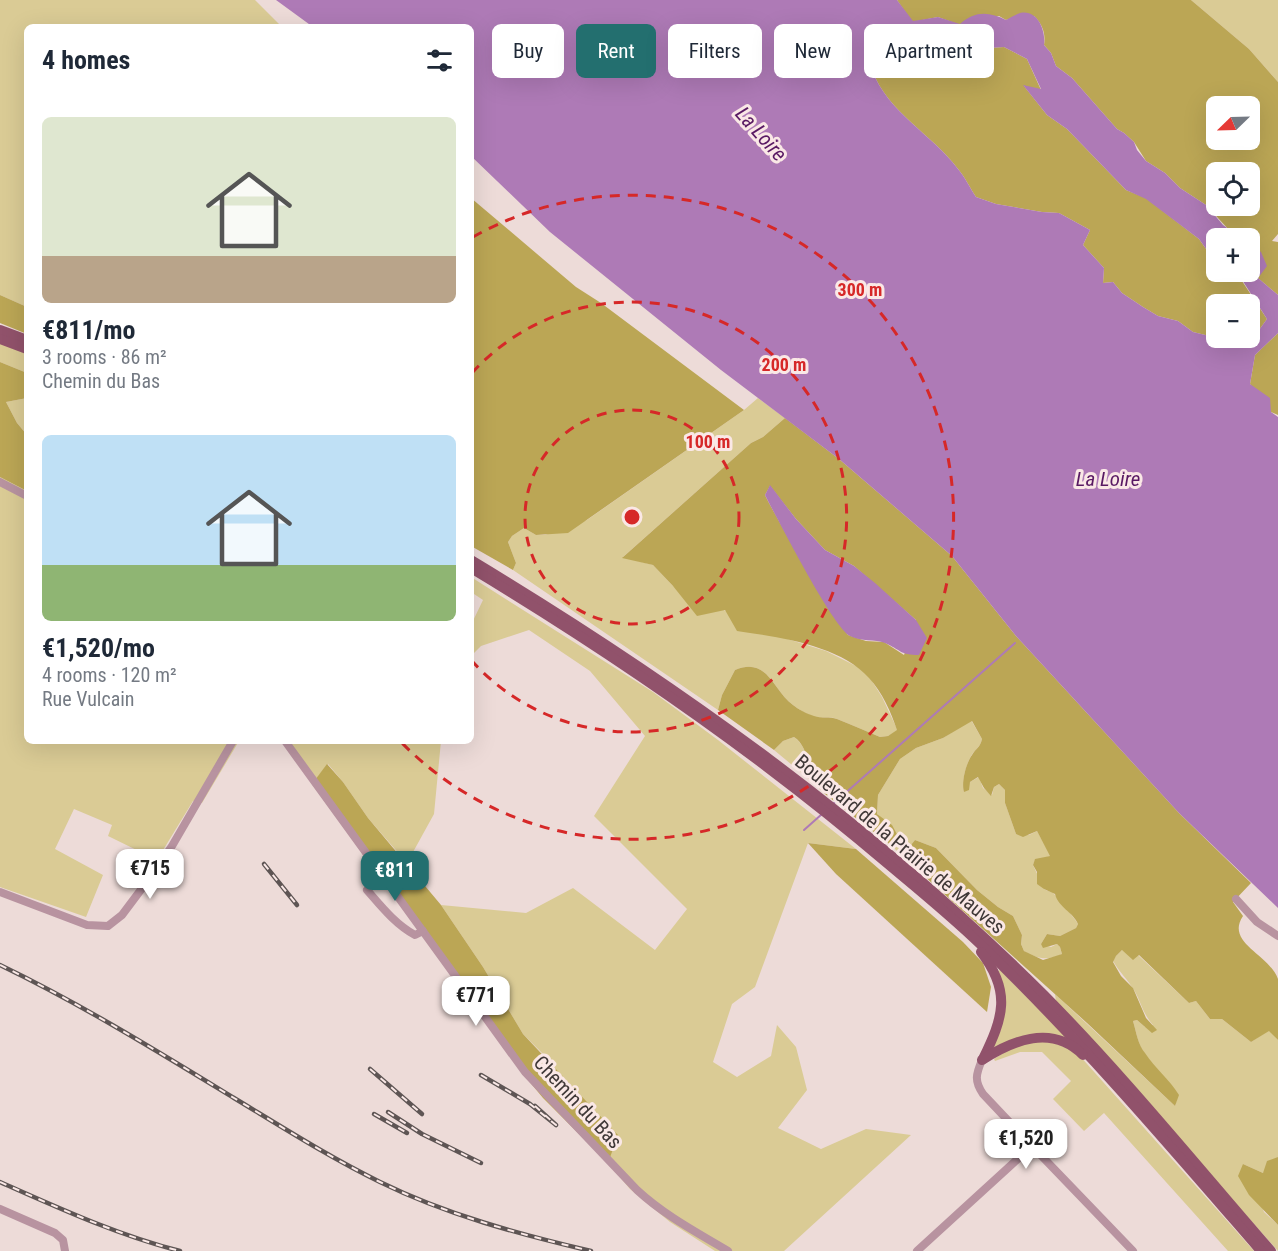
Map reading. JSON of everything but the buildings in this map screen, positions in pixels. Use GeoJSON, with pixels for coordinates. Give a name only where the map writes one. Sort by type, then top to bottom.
{"type":"FeatureCollection","features":[{"type":"Feature","properties":{"kind":"main road"},"geometry":{"type":"LineString","coordinates":[[0,330],[24,339]]}},
{"type":"Feature","properties":{"kind":"main road"},"geometry":{"type":"LineString","coordinates":[[0,339],[24,348]]}},
{"type":"Feature","properties":{"kind":"main road","name":"Boulevard de la Prairie de Mauves"},"geometry":{"type":"LineString","coordinates":[[474,562],[616,651],[693,703],[762,753],[901,863],[985,938],[1070,1022],[1271,1251]]}},
{"type":"Feature","properties":{"kind":"main road","name":"Boulevard de la Prairie de Mauves"},"geometry":{"type":"LineString","coordinates":[[474,570],[655,686],[759,761],[883,859],[980,944],[1083,1047],[1259,1248]]}},
{"type":"Feature","properties":{"kind":"main road"},"geometry":{"type":"LineString","coordinates":[[883,859],[969,940],[989,963],[997,977],[1002,996],[1001,1016],[982,1060]]}},
{"type":"Feature","properties":{"kind":"main road"},"geometry":{"type":"LineString","coordinates":[[982,1060],[1003,1047],[1030,1038],[1042,1037],[1063,1041],[1079,1051],[1232,1222],[1259,1248]]}},
{"type":"Feature","properties":{"kind":"street"},"geometry":{"type":"LineString","coordinates":[[0,482],[24,494]]}},
{"type":"Feature","properties":{"kind":"street"},"geometry":{"type":"LineString","coordinates":[[0,892],[87,925],[102,926],[114,923],[155,871],[231,744]]}},
{"type":"Feature","properties":{"kind":"street","name":"Chemin du Bas"},"geometry":{"type":"LineString","coordinates":[[287,744],[525,1072],[652,1204],[728,1251]]}},
{"type":"Feature","properties":{"kind":"street"},"geometry":{"type":"LineString","coordinates":[[367,890],[406,929],[415,935],[423,931]]}},
{"type":"Feature","properties":{"kind":"street"},"geometry":{"type":"LineString","coordinates":[[1236,898],[1257,922],[1278,936]]}},
{"type":"Feature","properties":{"kind":"street"},"geometry":{"type":"LineString","coordinates":[[982,1060],[976,1075],[977,1084],[983,1094],[1133,1251]]}},
{"type":"Feature","properties":{"kind":"street"},"geometry":{"type":"LineString","coordinates":[[917,1251],[1032,1146]]}},
{"type":"Feature","properties":{"kind":"street"},"geometry":{"type":"LineString","coordinates":[[0,1209],[55,1233],[63,1240],[65,1251]]}},
{"type":"Feature","properties":{"kind":"shaded area"},"geometry":{"type":"Polygon","coordinates":[[[0,0],[255,0],[279,24],[24,24],[24,306],[0,295],[0,0]]]}},
{"type":"Feature","properties":{"kind":"shaded area"},"geometry":{"type":"Polygon","coordinates":[[[897,0],[1191,0],[1249,49],[1278,82],[1278,234],[1272,241],[1278,242],[1278,295],[1260,280],[1260,228],[1227,228],[1216,216],[1260,216],[1260,162],[1206,162],[1206,205],[1146,161],[1134,142],[1117,129],[1072,78],[1056,66],[1051,53],[1044,45],[1043,29],[1034,16],[1017,16],[1006,20],[999,16],[964,24],[957,24],[938,17],[912,22],[897,0]]]}},
{"type":"Feature","properties":{"kind":"shaded area"},"geometry":{"type":"Polygon","coordinates":[[[1191,0],[1278,0],[1278,82],[1249,49],[1191,0]]]}},
{"type":"Feature","properties":{"kind":"shaded area"},"geometry":{"type":"Polygon","coordinates":[[[1004,47],[1027,59],[1041,90],[1024,86],[1047,115],[1067,129],[1126,190],[1146,198],[1199,239],[1206,249],[1206,282],[1243,282],[1251,294],[1206,294],[1206,335],[1193,332],[1178,321],[1158,316],[1122,293],[1113,282],[1103,283],[1104,268],[1083,245],[1090,230],[1059,213],[996,204],[976,197],[963,175],[947,156],[899,111],[876,78],[994,78],[994,48],[1004,47]]]}},
{"type":"Feature","properties":{"kind":"shaded area"},"geometry":{"type":"Polygon","coordinates":[[[474,201],[576,287],[601,303],[744,410],[568,533],[536,535],[524,528],[512,536],[508,542],[516,563],[513,570],[474,548],[474,201]]]}},
{"type":"Feature","properties":{"kind":"shaded area"},"geometry":{"type":"Polygon","coordinates":[[[0,295],[24,306],[24,333],[0,323],[0,295]]]}},
{"type":"Feature","properties":{"kind":"shaded area"},"geometry":{"type":"Polygon","coordinates":[[[1260,308],[1267,319],[1260,329],[1260,308]]]}},
{"type":"Feature","properties":{"kind":"shaded area"},"geometry":{"type":"Polygon","coordinates":[[[1278,333],[1278,415],[1271,412],[1250,384],[1255,355],[1278,333]]]}},
{"type":"Feature","properties":{"kind":"shaded area"},"geometry":{"type":"Polygon","coordinates":[[[0,342],[24,353],[24,372],[0,362],[0,342]]]}},
{"type":"Feature","properties":{"kind":"shaded area"},"geometry":{"type":"Polygon","coordinates":[[[0,362],[24,372],[24,399],[6,402],[24,431],[24,489],[0,477],[0,362]]]}},
{"type":"Feature","properties":{"kind":"shaded area"},"geometry":{"type":"Polygon","coordinates":[[[758,398],[785,418],[763,437],[751,443],[623,557],[653,565],[673,586],[781,637],[826,651],[858,667],[870,678],[882,697],[898,731],[888,736],[880,737],[834,718],[817,718],[808,714],[786,699],[763,671],[755,668],[746,667],[735,670],[722,695],[718,710],[513,570],[516,563],[508,542],[512,536],[524,528],[536,535],[545,535],[587,520],[758,398]]]}},
{"type":"Feature","properties":{"kind":"shaded area"},"geometry":{"type":"Polygon","coordinates":[[[24,399],[24,431],[17,423],[6,402],[24,399]]]}},
{"type":"Feature","properties":{"kind":"shaded area"},"geometry":{"type":"Polygon","coordinates":[[[785,418],[839,459],[952,556],[1016,636],[1179,813],[1251,883],[1233,902],[1243,916],[1239,925],[1244,941],[1266,962],[1278,979],[1278,1040],[1269,1031],[1251,1042],[1222,1019],[1210,1019],[1196,1001],[1189,1003],[1139,955],[1133,960],[1122,950],[1113,962],[1121,976],[1133,988],[1146,1018],[1157,1030],[1152,1033],[1137,1020],[1133,1021],[1139,1042],[1179,1095],[1175,1106],[902,856],[915,840],[936,848],[977,890],[1013,916],[1022,935],[1021,944],[1024,951],[1043,960],[1062,954],[1057,944],[1043,948],[1041,944],[1047,934],[1060,936],[1076,928],[1078,924],[1055,894],[1037,884],[1037,872],[1033,865],[1035,859],[1050,856],[1037,831],[1023,837],[1016,834],[1005,803],[1005,790],[999,784],[994,787],[991,796],[978,777],[970,782],[969,790],[964,792],[966,768],[982,739],[972,721],[943,738],[916,748],[900,759],[878,795],[877,814],[892,825],[899,838],[893,847],[819,788],[802,746],[794,737],[783,741],[774,750],[718,710],[722,695],[735,670],[746,667],[755,668],[763,671],[769,677],[786,699],[808,714],[837,719],[880,737],[888,736],[897,730],[878,690],[857,667],[808,644],[737,631],[725,610],[697,616],[653,565],[622,558],[751,443],[763,437],[785,418]],[[770,486],[765,495],[769,503],[805,568],[848,635],[866,641],[884,642],[904,655],[916,620],[854,566],[825,550],[770,486]]]}},
{"type":"Feature","properties":{"kind":"shaded area"},"geometry":{"type":"Polygon","coordinates":[[[0,477],[24,489],[24,744],[237,744],[202,803],[193,801],[157,860],[108,836],[112,825],[74,809],[55,849],[103,875],[86,917],[0,887],[0,477]]]}},
{"type":"Feature","properties":{"kind":"shaded area"},"geometry":{"type":"Polygon","coordinates":[[[474,579],[653,692],[856,849],[808,843],[755,987],[732,1004],[713,1062],[737,1077],[771,1056],[777,1025],[796,1047],[807,1090],[778,1128],[821,1149],[866,1129],[911,1135],[784,1251],[715,1251],[670,1222],[630,1189],[608,1163],[548,1059],[523,1034],[483,967],[441,905],[526,913],[573,888],[655,950],[687,909],[594,816],[645,736],[590,671],[529,630],[481,646],[474,653],[474,619],[483,600],[474,594],[474,579]]]}},
{"type":"Feature","properties":{"kind":"shaded area"},"geometry":{"type":"Polygon","coordinates":[[[971,720],[982,739],[967,764],[964,792],[970,782],[979,777],[983,788],[992,795],[994,787],[999,784],[1005,790],[1005,803],[1016,834],[1029,835],[1037,831],[1051,856],[1035,860],[1033,865],[1044,889],[1055,895],[1078,924],[1076,928],[1060,936],[1047,934],[1041,944],[1051,947],[1057,944],[1062,954],[1052,958],[1034,956],[1024,951],[1021,944],[1022,935],[1013,916],[977,890],[936,848],[915,840],[902,856],[893,847],[899,838],[877,814],[878,795],[900,759],[916,748],[943,738],[971,720]]]}},
{"type":"Feature","properties":{"kind":"shaded area"},"geometry":{"type":"Polygon","coordinates":[[[794,737],[805,752],[815,784],[774,750],[783,741],[794,737]]]}},
{"type":"Feature","properties":{"kind":"shaded area"},"geometry":{"type":"Polygon","coordinates":[[[284,744],[441,744],[434,814],[407,863],[368,818],[328,764],[312,784],[284,744]]]}},
{"type":"Feature","properties":{"kind":"shaded area"},"geometry":{"type":"Polygon","coordinates":[[[327,764],[343,782],[368,818],[441,905],[483,967],[523,1034],[618,1135],[608,1163],[543,1098],[519,1069],[312,784],[327,764]]]}},
{"type":"Feature","properties":{"kind":"shaded area"},"geometry":{"type":"Polygon","coordinates":[[[808,843],[856,849],[963,942],[983,963],[991,987],[987,1012],[836,874],[808,843]]]}},
{"type":"Feature","properties":{"kind":"shaded area"},"geometry":{"type":"Polygon","coordinates":[[[1122,950],[1138,955],[1189,1003],[1196,1001],[1210,1019],[1222,1019],[1251,1042],[1269,1030],[1278,1040],[1278,1157],[1263,1173],[1243,1164],[1264,1212],[1278,1225],[1278,1251],[1056,1002],[1055,994],[1175,1106],[1178,1095],[1144,1053],[1139,1042],[1133,1021],[1137,1020],[1145,1027],[1153,1025],[1134,990],[1113,961],[1122,950]]]}},
{"type":"Feature","properties":{"kind":"shaded area"},"geometry":{"type":"Polygon","coordinates":[[[1000,970],[1067,1038],[1046,1034],[991,1052],[1001,1029],[998,971],[1000,970]]]}},
{"type":"Feature","properties":{"kind":"shaded area"},"geometry":{"type":"Polygon","coordinates":[[[1037,1040],[1063,1045],[1079,1055],[1254,1251],[1228,1251],[1104,1113],[1084,1131],[1053,1099],[1071,1081],[1042,1052],[1020,1052],[995,1061],[994,1059],[1016,1045],[1037,1040]]]}},
{"type":"Feature","properties":{"kind":"shaded area"},"geometry":{"type":"Polygon","coordinates":[[[1278,1157],[1278,1225],[1249,1195],[1238,1176],[1243,1164],[1263,1173],[1267,1161],[1278,1157]]]}},
{"type":"Feature","properties":{"kind":"water","name":"La Loire"},"geometry":{"type":"Polygon","coordinates":[[[276,0],[897,0],[913,21],[938,17],[960,24],[864,24],[864,78],[876,78],[899,111],[947,156],[963,175],[976,197],[996,204],[1059,213],[1090,230],[1083,245],[1104,268],[1103,283],[1113,282],[1122,293],[1158,316],[1178,321],[1193,332],[1206,335],[1206,348],[1260,348],[1260,329],[1267,319],[1260,308],[1260,294],[1251,294],[1243,282],[1260,282],[1260,280],[1278,295],[1278,333],[1255,355],[1250,384],[1270,398],[1271,412],[1278,417],[1278,908],[1179,813],[1016,636],[952,556],[839,459],[721,370],[550,232],[474,159],[474,24],[309,24],[276,0]]]}},
{"type":"Feature","properties":{"kind":"water","name":"La Loire"},"geometry":{"type":"Polygon","coordinates":[[[1020,13],[1032,14],[1040,22],[1044,34],[1044,45],[1051,53],[1056,66],[1072,78],[1117,129],[1134,142],[1146,161],[1206,205],[1206,216],[1215,216],[1227,228],[1206,228],[1206,249],[1199,239],[1146,199],[1126,190],[1067,129],[1047,115],[1023,85],[1041,89],[1027,59],[1004,47],[994,48],[994,24],[960,24],[971,17],[982,14],[994,15],[1006,20],[1020,13]]]}},
{"type":"Feature","properties":{"kind":"water","name":"La Loire"},"geometry":{"type":"Polygon","coordinates":[[[1260,251],[1261,252],[1267,266],[1260,275],[1260,251]]]}},
{"type":"Feature","properties":{"kind":"water"},"geometry":{"type":"Polygon","coordinates":[[[770,485],[796,519],[825,550],[854,566],[916,620],[927,638],[919,655],[904,653],[881,642],[854,638],[842,629],[820,596],[765,495],[770,485]]]}},
{"type":"Feature","properties":{"kind":"waterway"},"geometry":{"type":"LineString","coordinates":[[833,804],[1015,643]]}},
{"type":"Feature","properties":{"kind":"waterway"},"geometry":{"type":"LineString","coordinates":[[804,830],[822,814]]}},
{"type":"Feature","properties":{"kind":"railway"},"geometry":{"type":"LineString","coordinates":[[264,864],[297,905]]}},
{"type":"Feature","properties":{"kind":"railway"},"geometry":{"type":"LineString","coordinates":[[0,965],[89,1012],[306,1142],[380,1182],[457,1214],[537,1238],[591,1251]]}},
{"type":"Feature","properties":{"kind":"railway"},"geometry":{"type":"LineString","coordinates":[[370,1069],[422,1114]]}},
{"type":"Feature","properties":{"kind":"railway"},"geometry":{"type":"LineString","coordinates":[[481,1075],[530,1104],[556,1125],[535,1106]]}},
{"type":"Feature","properties":{"kind":"railway"},"geometry":{"type":"LineString","coordinates":[[388,1112],[422,1134],[481,1163]]}},
{"type":"Feature","properties":{"kind":"railway"},"geometry":{"type":"LineString","coordinates":[[374,1114],[407,1133]]}},
{"type":"Feature","properties":{"kind":"railway"},"geometry":{"type":"LineString","coordinates":[[0,1182],[111,1229],[180,1251]]}}]}
